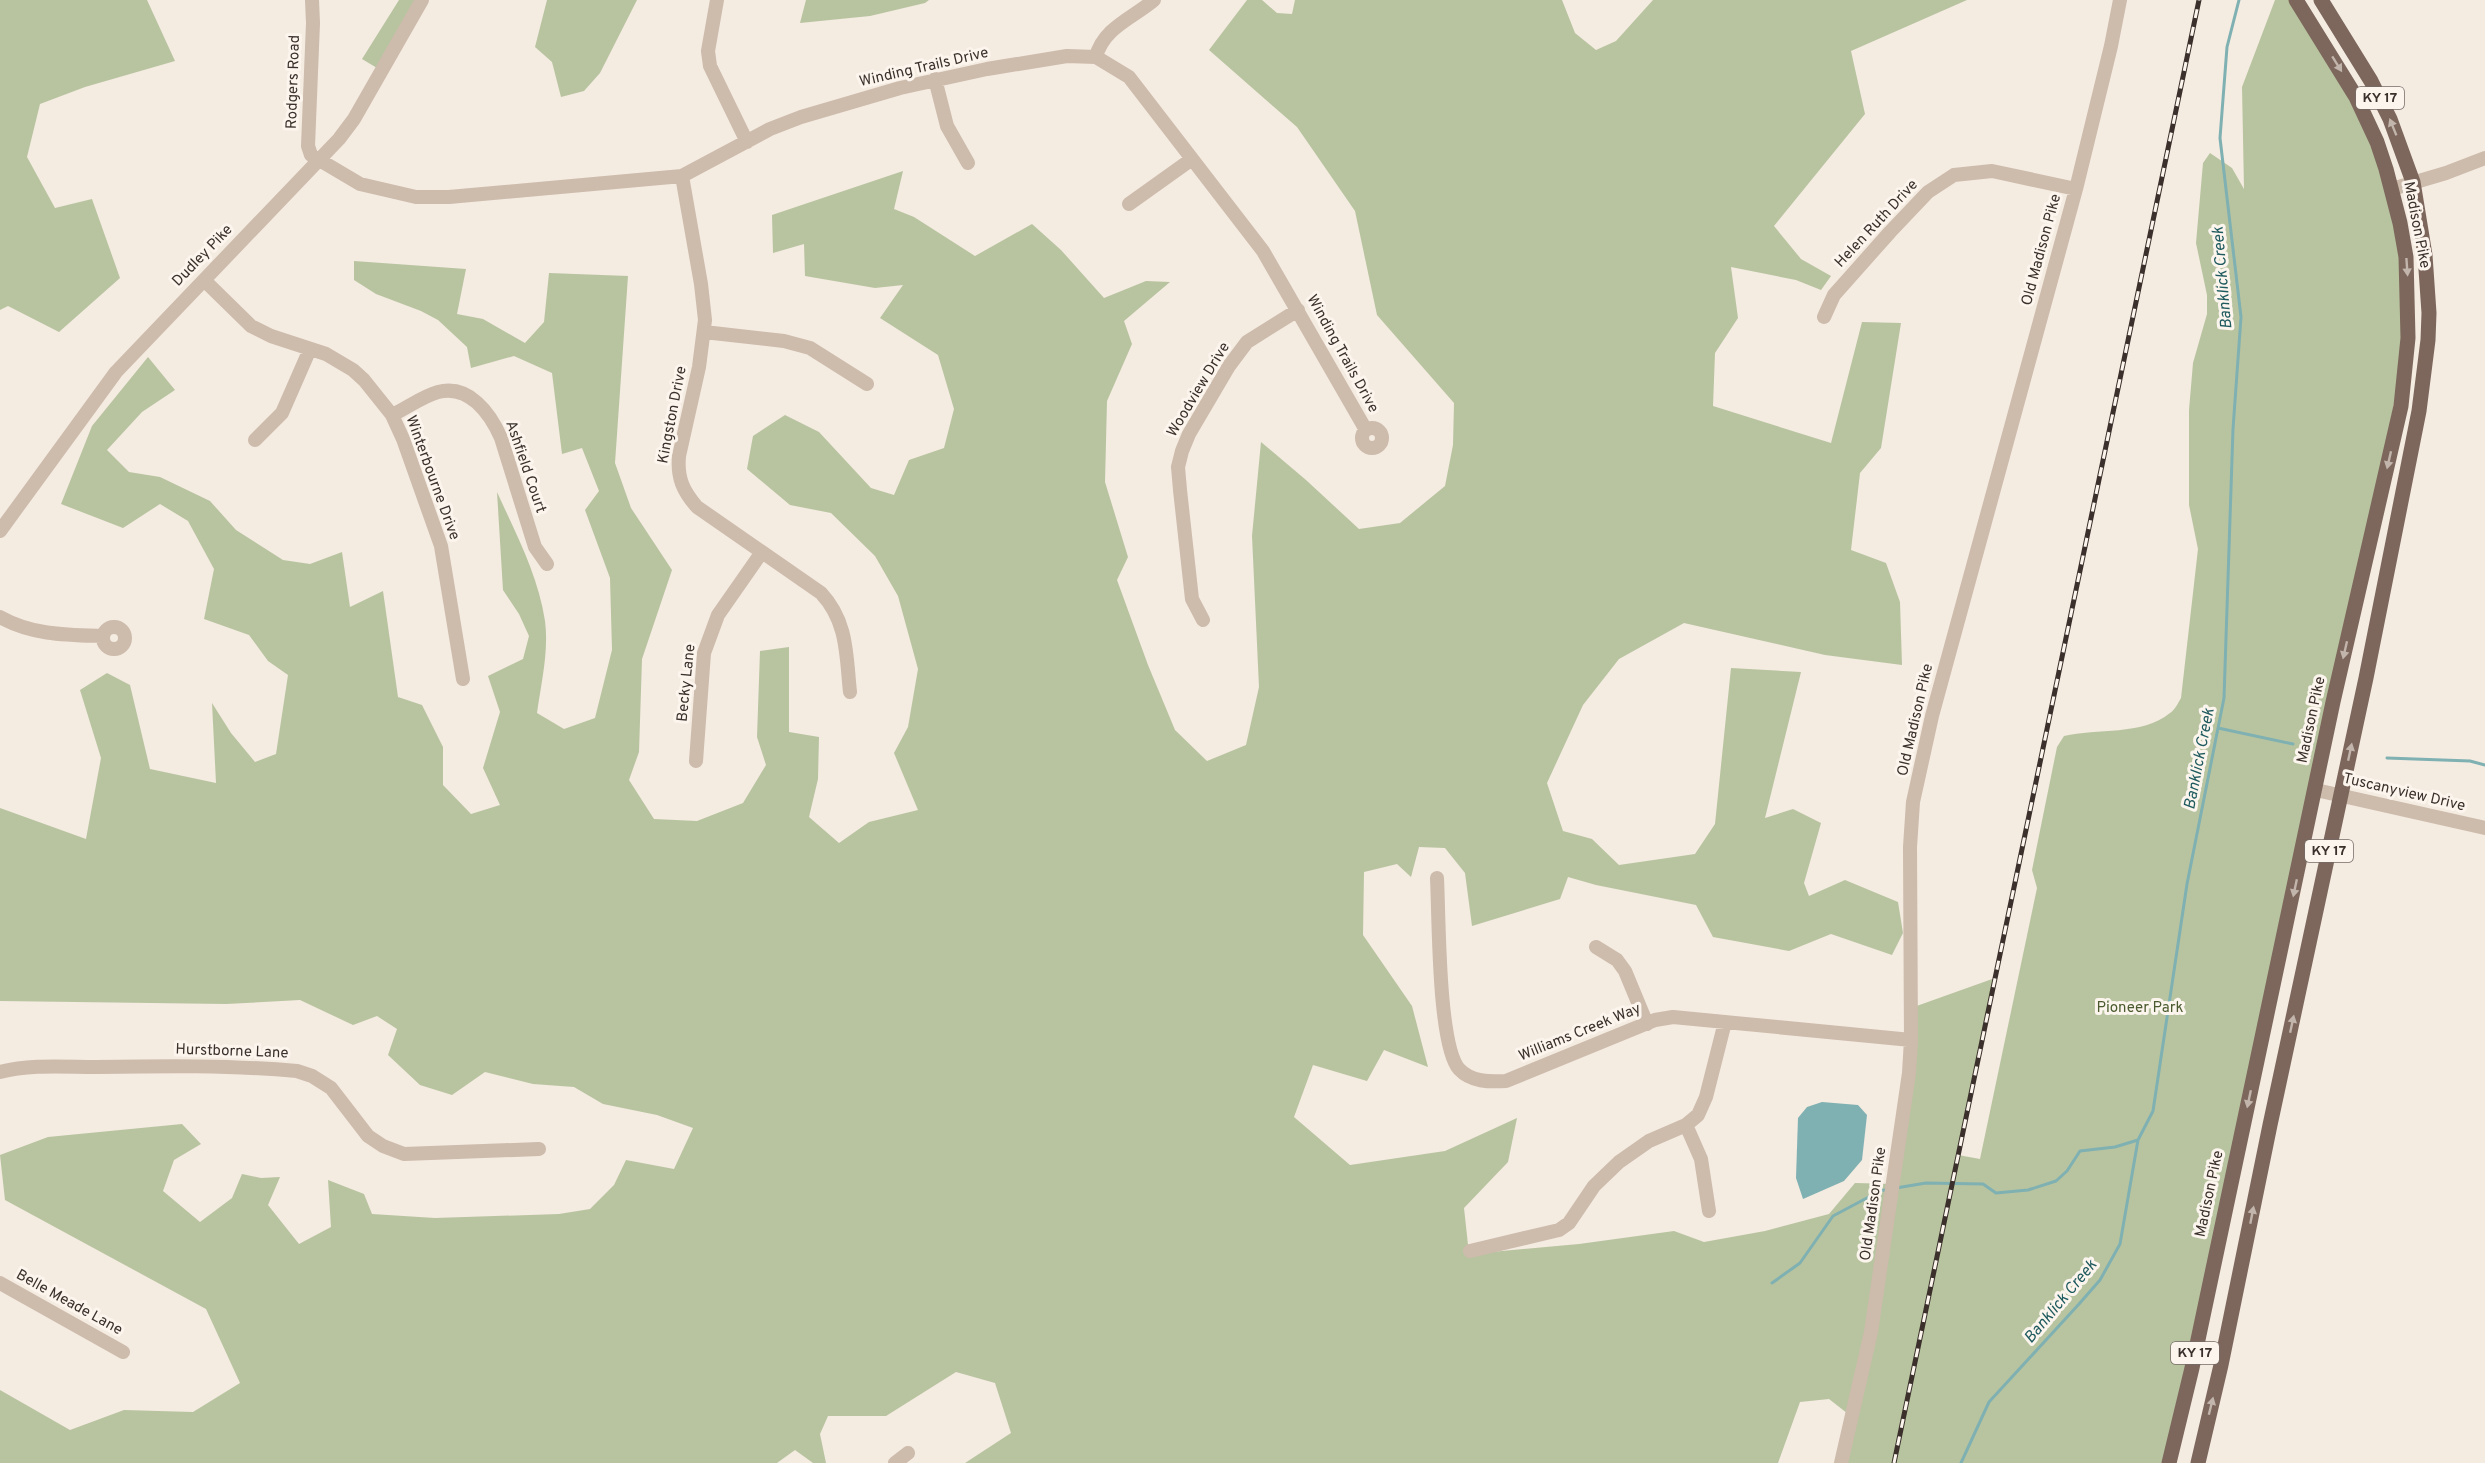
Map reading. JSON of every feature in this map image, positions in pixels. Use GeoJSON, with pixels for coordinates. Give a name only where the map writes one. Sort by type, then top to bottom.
{"type":"FeatureCollection","features":[{"type":"Feature","properties":{"kind":"main road","name":"Madison Pike"},"geometry":{"type":"LineString","coordinates":[[2169,1463],[2334,702],[2401,406],[2408,338],[2406,257],[2392,189],[2377,142],[2361,106],[2318,32],[2296,0]]}},
{"type":"Feature","properties":{"kind":"main road","name":"Madison Pike"},"geometry":{"type":"LineString","coordinates":[[2198,1463],[2222,1365],[2270,1125],[2341,796],[2413,446],[2426,359],[2429,313],[2425,255],[2413,182],[2390,119],[2371,81],[2321,0]]}},
{"type":"Feature","properties":{"kind":"street","name":"Rodgers Road"},"geometry":{"type":"LineString","coordinates":[[312,0],[308,146],[311,155],[320,160]]}},
{"type":"Feature","properties":{"kind":"street","name":"Dudley Pike"},"geometry":{"type":"LineString","coordinates":[[0,531],[116,372],[320,160],[354,119],[422,0]]}},
{"type":"Feature","properties":{"kind":"street"},"geometry":{"type":"LineString","coordinates":[[717,0],[708,51],[710,66],[712,75],[747,141]]}},
{"type":"Feature","properties":{"kind":"street"},"geometry":{"type":"LineString","coordinates":[[1096,57],[1099,47],[1109,32],[1154,0]]}},
{"type":"Feature","properties":{"kind":"street","name":"Old Madison Pike"},"geometry":{"type":"LineString","coordinates":[[1841,1463],[1871,1332],[1899,1148],[1911,1040],[1910,848],[1913,802],[1932,716],[2076,189],[2120,0]]}},
{"type":"Feature","properties":{"kind":"street","name":"Winding Trails Drive"},"geometry":{"type":"LineString","coordinates":[[320,160],[360,184],[416,197],[449,197],[682,176],[747,141],[801,117],[935,79],[1067,56],[1096,57],[1129,77],[1263,251],[1366,430]]}},
{"type":"Feature","properties":{"kind":"street"},"geometry":{"type":"LineString","coordinates":[[935,79],[947,126],[968,163]]}},
{"type":"Feature","properties":{"kind":"street"},"geometry":{"type":"LineString","coordinates":[[2392,189],[2485,158]]}},
{"type":"Feature","properties":{"kind":"street"},"geometry":{"type":"LineString","coordinates":[[1129,204],[1192,159]]}},
{"type":"Feature","properties":{"kind":"street","name":"Helen Ruth Drive"},"geometry":{"type":"LineString","coordinates":[[1824,317],[1834,295],[1890,232],[1928,192],[1954,175],[1992,171],[2076,189]]}},
{"type":"Feature","properties":{"kind":"street","name":"Kingston Drive"},"geometry":{"type":"LineString","coordinates":[[682,176],[701,284],[704,332],[679,456],[678,470],[682,488],[697,507],[821,593],[834,608],[843,631],[850,692]]}},
{"type":"Feature","properties":{"kind":"street","name":"Winterbourne Drive"},"geometry":{"type":"LineString","coordinates":[[204,280],[251,326],[271,336],[326,354],[353,370],[392,415],[404,439],[441,546],[463,679]]}},
{"type":"Feature","properties":{"kind":"street","name":"Woodview Drive"},"geometry":{"type":"LineString","coordinates":[[1203,620],[1192,599],[1179,490],[1178,467],[1182,451],[1189,434],[1229,366],[1247,342],[1299,310]]}},
{"type":"Feature","properties":{"kind":"street"},"geometry":{"type":"LineString","coordinates":[[704,332],[784,342],[810,348],[867,384]]}},
{"type":"Feature","properties":{"kind":"street"},"geometry":{"type":"LineString","coordinates":[[255,440],[282,413],[310,349]]}},
{"type":"Feature","properties":{"kind":"street","name":"Ashfield Court"},"geometry":{"type":"LineString","coordinates":[[392,415],[435,393],[444,391],[464,394],[479,404],[501,438],[535,547],[547,564]]}},
{"type":"Feature","properties":{"kind":"street","name":"Becky Lane"},"geometry":{"type":"LineString","coordinates":[[696,761],[705,653],[713,626],[718,615],[762,552]]}},
{"type":"Feature","properties":{"kind":"street"},"geometry":{"type":"LineString","coordinates":[[0,617],[33,631],[102,636]]}},
{"type":"Feature","properties":{"kind":"street","name":"Tuscanyview Drive"},"geometry":{"type":"LineString","coordinates":[[2316,790],[2485,828]]}},
{"type":"Feature","properties":{"kind":"street","name":"Williams Creek Way"},"geometry":{"type":"LineString","coordinates":[[1437,878],[1445,1032],[1452,1060],[1460,1071],[1473,1079],[1488,1082],[1506,1081],[1647,1024],[1673,1017],[1911,1040]]}},
{"type":"Feature","properties":{"kind":"street"},"geometry":{"type":"LineString","coordinates":[[1596,947],[1617,960],[1625,970],[1647,1024]]}},
{"type":"Feature","properties":{"kind":"street"},"geometry":{"type":"LineString","coordinates":[[1470,1251],[1559,1230],[1569,1223],[1594,1186],[1619,1162],[1649,1141],[1686,1125],[1698,1115],[1706,1097],[1725,1022]]}},
{"type":"Feature","properties":{"kind":"street","name":"Hurstborne Lane"},"geometry":{"type":"LineString","coordinates":[[0,1072],[12,1069],[187,1066],[297,1071],[312,1076],[330,1088],[369,1136],[383,1146],[399,1152],[427,1154],[538,1149]]}},
{"type":"Feature","properties":{"kind":"street"},"geometry":{"type":"LineString","coordinates":[[1686,1125],[1701,1159],[1709,1211]]}},
{"type":"Feature","properties":{"kind":"street","name":"Belle Meade Lane"},"geometry":{"type":"LineString","coordinates":[[0,1283],[123,1352]]}},
{"type":"Feature","properties":{"kind":"street"},"geometry":{"type":"LineString","coordinates":[[895,1463],[908,1453]]}},
{"type":"Feature","properties":{"kind":"green space"},"geometry":{"type":"Polygon","coordinates":[[[0,0],[147,0],[175,61],[85,87],[40,104],[27,157],[55,208],[92,199],[120,278],[59,332],[8,306],[0,310],[0,0]]]}},
{"type":"Feature","properties":{"kind":"green space"},"geometry":{"type":"Polygon","coordinates":[[[399,0],[422,0],[382,71],[362,59],[399,0]]]}},
{"type":"Feature","properties":{"kind":"green space"},"geometry":{"type":"Polygon","coordinates":[[[547,0],[637,0],[600,73],[584,91],[561,97],[552,62],[535,47],[547,0]]]}},
{"type":"Feature","properties":{"kind":"green space"},"geometry":{"type":"Polygon","coordinates":[[[806,0],[929,0],[925,3],[870,16],[800,23],[806,0]]]}},
{"type":"Feature","properties":{"kind":"green space","name":"Pioneer Park"},"geometry":{"type":"Polygon","coordinates":[[[1247,0],[1262,0],[1277,13],[1292,14],[1295,0],[1562,0],[1575,33],[1596,50],[1616,41],[1653,0],[1967,0],[1851,51],[1865,114],[1774,226],[1801,259],[1831,276],[1821,290],[1796,280],[1731,267],[1738,318],[1715,353],[1713,406],[1831,443],[1862,322],[1901,323],[1881,448],[1860,473],[1851,550],[1886,563],[1900,602],[1902,665],[1825,655],[1684,623],[1619,659],[1583,705],[1547,783],[1563,831],[1592,839],[1619,865],[1695,854],[1715,824],[1731,668],[1801,672],[1765,818],[1793,809],[1821,823],[1804,883],[1809,896],[1845,880],[1898,902],[1903,933],[1892,955],[1831,934],[1789,951],[1713,937],[1696,905],[1596,885],[1568,877],[1560,899],[1472,926],[1465,873],[1445,848],[1419,847],[1411,877],[1397,864],[1364,872],[1363,935],[1412,1006],[1428,1067],[1384,1050],[1367,1081],[1313,1065],[1294,1117],[1350,1165],[1445,1151],[1517,1118],[1508,1162],[1464,1208],[1469,1254],[1579,1244],[1674,1231],[1704,1242],[1765,1231],[1829,1214],[1855,1183],[1894,1184],[1911,1008],[1995,978],[1958,1155],[1980,1159],[2037,888],[2032,870],[2057,747],[2064,736],[2133,728],[2159,720],[2173,710],[2181,698],[2198,549],[2189,505],[2189,410],[2193,363],[2207,314],[2207,295],[2196,243],[2203,163],[2210,153],[2232,168],[2244,189],[2242,87],[2275,0],[2291,0],[2317,32],[2392,189],[2408,338],[2169,1463],[1841,1463],[1852,1417],[1829,1399],[1800,1402],[1778,1463],[965,1463],[1011,1433],[995,1383],[956,1372],[886,1416],[828,1416],[820,1434],[826,1463],[813,1463],[795,1450],[777,1463],[0,1463],[0,1390],[70,1430],[124,1410],[193,1412],[240,1383],[206,1309],[5,1200],[0,1155],[48,1137],[182,1124],[201,1144],[174,1160],[163,1191],[200,1222],[232,1198],[242,1174],[261,1178],[280,1177],[268,1205],[299,1244],[331,1227],[328,1180],[364,1194],[372,1214],[435,1218],[559,1214],[590,1209],[614,1185],[626,1160],[674,1169],[693,1128],[657,1115],[603,1104],[574,1087],[533,1084],[485,1072],[452,1095],[420,1085],[388,1055],[397,1029],[377,1016],[353,1025],[300,1000],[226,1004],[0,1001],[0,808],[86,839],[101,758],[80,690],[107,673],[130,685],[150,769],[216,783],[212,703],[231,733],[255,762],[276,754],[288,675],[268,661],[249,635],[204,619],[214,569],[188,521],[160,504],[123,528],[61,504],[92,426],[148,357],[175,390],[142,412],[107,450],[129,472],[160,477],[210,501],[236,530],[283,560],[310,564],[342,552],[350,607],[383,591],[398,697],[422,705],[443,747],[443,785],[471,814],[500,805],[483,768],[500,712],[488,676],[523,659],[529,636],[519,614],[503,590],[497,492],[532,571],[542,604],[546,632],[545,656],[537,713],[564,729],[595,718],[612,650],[610,578],[585,510],[599,491],[582,448],[562,454],[552,373],[514,356],[471,368],[467,347],[438,320],[376,294],[354,280],[354,261],[466,269],[457,314],[483,319],[525,343],[544,322],[549,273],[628,276],[615,463],[631,508],[672,570],[642,659],[639,752],[629,780],[654,819],[697,821],[743,803],[766,765],[757,737],[760,651],[789,647],[789,732],[819,737],[818,779],[809,817],[839,843],[869,822],[918,810],[894,753],[908,727],[918,669],[898,596],[875,556],[831,513],[790,505],[747,469],[753,436],[785,415],[819,432],[871,488],[894,495],[909,460],[944,448],[954,409],[938,355],[880,318],[903,285],[875,288],[805,276],[804,244],[773,253],[772,215],[903,171],[894,209],[914,217],[975,256],[1032,224],[1061,250],[1104,298],[1146,281],[1170,282],[1124,321],[1132,344],[1107,401],[1105,482],[1128,557],[1117,580],[1148,665],[1175,730],[1207,761],[1246,745],[1259,687],[1252,536],[1261,442],[1359,529],[1400,523],[1445,486],[1453,445],[1454,403],[1377,315],[1355,211],[1297,127],[1209,50],[1247,0]]]}},
{"type":"Feature","properties":{"kind":"water"},"geometry":{"type":"Polygon","coordinates":[[[1822,1102],[1858,1105],[1867,1115],[1862,1160],[1844,1181],[1803,1199],[1796,1178],[1798,1118],[1807,1107],[1822,1102]]]}},
{"type":"Feature","properties":{"kind":"waterway","name":"Banklick Creek"},"geometry":{"type":"LineString","coordinates":[[1961,1463],[1989,1402],[2100,1280],[2120,1244],[2138,1140],[2153,1111],[2187,884],[2224,698],[2233,429],[2241,317],[2220,138],[2227,47],[2239,0]]}},
{"type":"Feature","properties":{"kind":"waterway"},"geometry":{"type":"LineString","coordinates":[[2218,728],[2293,744]]}},
{"type":"Feature","properties":{"kind":"waterway"},"geometry":{"type":"LineString","coordinates":[[2387,758],[2470,761],[2485,765]]}},
{"type":"Feature","properties":{"kind":"waterway"},"geometry":{"type":"LineString","coordinates":[[1896,1188],[1926,1183],[1983,1184],[1996,1193],[2028,1190],[2056,1181],[2067,1171],[2080,1151],[2115,1147],[2138,1140]]}},
{"type":"Feature","properties":{"kind":"waterway"},"geometry":{"type":"LineString","coordinates":[[1772,1283],[1800,1263],[1833,1216],[1880,1191],[1889,1189]]}},
{"type":"Feature","properties":{"kind":"railway"},"geometry":{"type":"LineString","coordinates":[[1894,1463],[2199,0]]}}]}
